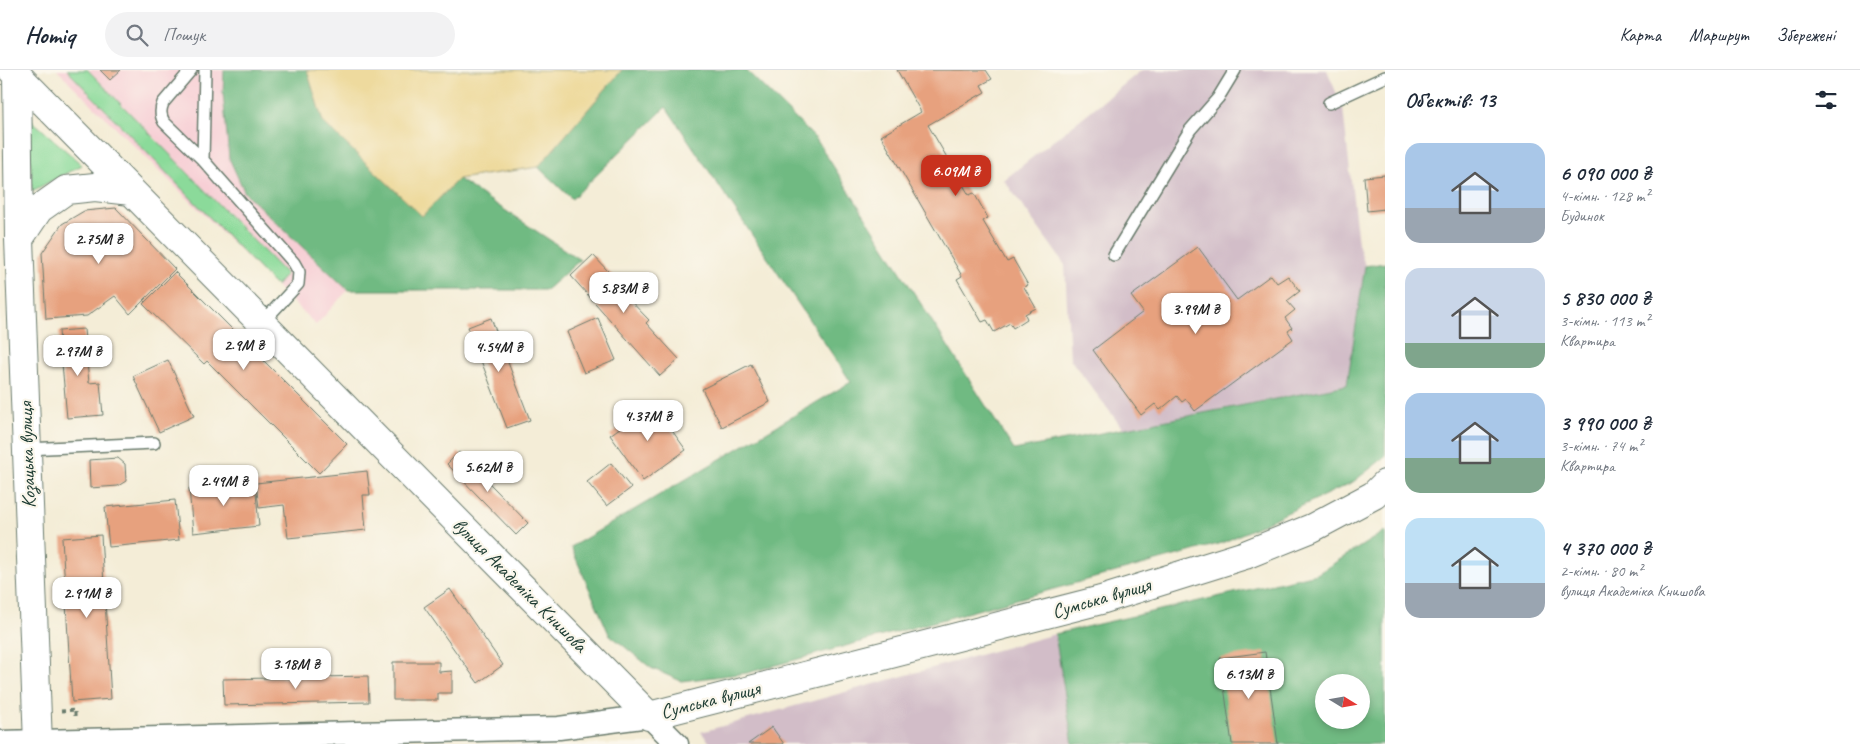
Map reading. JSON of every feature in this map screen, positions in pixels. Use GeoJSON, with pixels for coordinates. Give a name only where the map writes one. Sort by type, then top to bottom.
{"type":"FeatureCollection","features":[{"type":"Feature","properties":{"kind":"street","name":"вулиця Академіка Книшова"},"geometry":{"type":"LineString","coordinates":[[15,73],[649,716]]}},
{"type":"Feature","properties":{"kind":"street","name":"Козацька вулиця"},"geometry":{"type":"LineString","coordinates":[[15,73],[19,239],[38,742]]}},
{"type":"Feature","properties":{"kind":"street"},"geometry":{"type":"LineString","coordinates":[[19,239],[38,209],[66,190],[95,187],[131,192]]}},
{"type":"Feature","properties":{"kind":"street","name":"Сумська вулиця"},"geometry":{"type":"LineString","coordinates":[[0,742],[559,728],[649,716],[1119,594],[1245,554],[1312,528],[1374,495],[1385,484]]}},
{"type":"Feature","properties":{"kind":"street"},"geometry":{"type":"LineString","coordinates":[[649,716],[677,744]]}},
{"type":"Feature","properties":{"kind":"lane"},"geometry":{"type":"LineString","coordinates":[[191,70],[163,103],[160,109],[161,117],[203,160],[294,263],[298,272],[298,284],[262,324]]}},
{"type":"Feature","properties":{"kind":"lane"},"geometry":{"type":"LineString","coordinates":[[203,160],[205,70]]}},
{"type":"Feature","properties":{"kind":"lane"},"geometry":{"type":"LineString","coordinates":[[1114,255],[1190,130],[1218,98],[1235,70]]}},
{"type":"Feature","properties":{"kind":"lane"},"geometry":{"type":"LineString","coordinates":[[1329,103],[1385,77]]}},
{"type":"Feature","properties":{"kind":"lane"},"geometry":{"type":"LineString","coordinates":[[27,449],[154,443]]}},
{"type":"Feature","properties":{"kind":"shaded area"},"geometry":{"type":"Polygon","coordinates":[[[57,70],[224,70],[225,122],[245,193],[348,290],[316,325],[57,70]]]}},
{"type":"Feature","properties":{"kind":"shaded area"},"geometry":{"type":"Polygon","coordinates":[[[1142,70],[1327,70],[1343,109],[1358,243],[1365,266],[1348,385],[1123,429],[1070,359],[1065,265],[1004,180],[1142,70]]]}},
{"type":"Feature","properties":{"kind":"shaded area"},"geometry":{"type":"Polygon","coordinates":[[[1055,634],[1073,744],[711,744],[701,732],[1055,634]]]}},
{"type":"Feature","properties":{"kind":"green space"},"geometry":{"type":"Polygon","coordinates":[[[67,70],[88,70],[286,274],[276,286],[67,70]]]}},
{"type":"Feature","properties":{"kind":"green space"},"geometry":{"type":"Polygon","coordinates":[[[224,70],[307,70],[323,122],[422,216],[458,179],[580,260],[546,290],[348,290],[245,193],[229,158],[223,93],[224,70]]]}},
{"type":"Feature","properties":{"kind":"green space"},"geometry":{"type":"Polygon","coordinates":[[[622,70],[746,70],[816,139],[1014,450],[1347,385],[1365,266],[1385,263],[1385,457],[1353,482],[1222,543],[747,673],[681,681],[651,668],[609,634],[571,547],[851,382],[666,107],[572,199],[538,167],[622,70]]]}},
{"type":"Feature","properties":{"kind":"green space"},"geometry":{"type":"Polygon","coordinates":[[[28,117],[82,165],[32,191],[28,117]]]}},
{"type":"Feature","properties":{"kind":"green space"},"geometry":{"type":"Polygon","coordinates":[[[1385,531],[1385,744],[1073,744],[1055,634],[1317,574],[1385,531]]]}},
{"type":"Feature","properties":{"kind":"sand"},"geometry":{"type":"Polygon","coordinates":[[[307,70],[622,70],[538,167],[458,179],[422,216],[323,122],[307,70]]]}},
{"type":"Feature","properties":{"kind":"building"},"geometry":{"type":"Polygon","coordinates":[[[100,70],[121,70],[110,80],[100,70]]]}},
{"type":"Feature","properties":{"kind":"building"},"geometry":{"type":"Polygon","coordinates":[[[897,70],[986,70],[992,79],[981,85],[985,92],[928,125],[969,195],[974,193],[988,218],[983,221],[1007,262],[1013,259],[1028,285],[1024,287],[1036,308],[1025,314],[1027,319],[1013,328],[1010,323],[994,332],[987,320],[982,322],[957,279],[962,276],[881,136],[921,112],[897,70]]]}},
{"type":"Feature","properties":{"kind":"building"},"geometry":{"type":"Polygon","coordinates":[[[1385,175],[1385,209],[1367,211],[1364,177],[1385,175]]]}},
{"type":"Feature","properties":{"kind":"building"},"geometry":{"type":"Polygon","coordinates":[[[116,208],[175,269],[130,314],[115,296],[87,316],[46,319],[42,253],[62,224],[84,211],[116,208]]]}},
{"type":"Feature","properties":{"kind":"building"},"geometry":{"type":"Polygon","coordinates":[[[1198,247],[1237,300],[1271,275],[1277,283],[1288,276],[1300,291],[1287,301],[1295,310],[1285,318],[1292,328],[1288,331],[1293,339],[1195,411],[1186,399],[1182,402],[1177,396],[1160,410],[1155,404],[1141,415],[1093,350],[1143,312],[1131,296],[1198,247]]]}},
{"type":"Feature","properties":{"kind":"building"},"geometry":{"type":"Polygon","coordinates":[[[593,255],[622,286],[619,289],[649,320],[646,323],[679,359],[660,376],[571,276],[593,255]]]}},
{"type":"Feature","properties":{"kind":"building"},"geometry":{"type":"Polygon","coordinates":[[[175,272],[347,444],[319,473],[207,361],[204,364],[143,304],[175,272]]]}},
{"type":"Feature","properties":{"kind":"building"},"geometry":{"type":"Polygon","coordinates":[[[491,318],[530,420],[507,428],[468,327],[491,318]]]}},
{"type":"Feature","properties":{"kind":"building"},"geometry":{"type":"Polygon","coordinates":[[[598,318],[616,360],[584,373],[567,332],[598,318]]]}},
{"type":"Feature","properties":{"kind":"building"},"geometry":{"type":"Polygon","coordinates":[[[84,329],[89,383],[100,382],[103,415],[67,418],[59,331],[84,329]]]}},
{"type":"Feature","properties":{"kind":"building"},"geometry":{"type":"Polygon","coordinates":[[[168,360],[194,416],[159,432],[133,376],[168,360]]]}},
{"type":"Feature","properties":{"kind":"building"},"geometry":{"type":"Polygon","coordinates":[[[751,364],[770,402],[722,427],[702,389],[751,364]]]}},
{"type":"Feature","properties":{"kind":"building"},"geometry":{"type":"Polygon","coordinates":[[[653,404],[686,450],[643,481],[610,435],[653,404]]]}},
{"type":"Feature","properties":{"kind":"building"},"geometry":{"type":"Polygon","coordinates":[[[459,452],[528,523],[516,535],[447,464],[459,452]]]}},
{"type":"Feature","properties":{"kind":"building"},"geometry":{"type":"Polygon","coordinates":[[[118,458],[125,464],[126,481],[118,486],[90,488],[89,460],[118,458]]]}},
{"type":"Feature","properties":{"kind":"building"},"geometry":{"type":"Polygon","coordinates":[[[611,463],[631,488],[607,506],[587,482],[611,463]]]}},
{"type":"Feature","properties":{"kind":"building"},"geometry":{"type":"Polygon","coordinates":[[[367,471],[370,495],[363,495],[366,530],[288,538],[284,505],[259,508],[256,483],[367,471]]]}},
{"type":"Feature","properties":{"kind":"building"},"geometry":{"type":"Polygon","coordinates":[[[255,482],[259,526],[193,533],[189,488],[255,482]]]}},
{"type":"Feature","properties":{"kind":"building"},"geometry":{"type":"Polygon","coordinates":[[[175,500],[179,540],[109,547],[105,507],[175,500]]]}},
{"type":"Feature","properties":{"kind":"building"},"geometry":{"type":"Polygon","coordinates":[[[101,535],[111,699],[72,702],[62,538],[101,535]]]}},
{"type":"Feature","properties":{"kind":"building"},"geometry":{"type":"Polygon","coordinates":[[[450,589],[503,665],[478,683],[424,607],[450,589]]]}},
{"type":"Feature","properties":{"kind":"building"},"geometry":{"type":"Polygon","coordinates":[[[1265,652],[1278,744],[1232,744],[1220,658],[1265,652]]]}},
{"type":"Feature","properties":{"kind":"building"},"geometry":{"type":"Polygon","coordinates":[[[393,662],[439,662],[439,672],[452,671],[452,693],[438,693],[438,700],[393,700],[393,662]]]}},
{"type":"Feature","properties":{"kind":"building"},"geometry":{"type":"Polygon","coordinates":[[[368,676],[369,702],[224,705],[223,679],[368,676]]]}},
{"type":"Feature","properties":{"kind":"building"},"geometry":{"type":"Polygon","coordinates":[[[772,727],[784,744],[748,744],[772,727]]]}}]}
